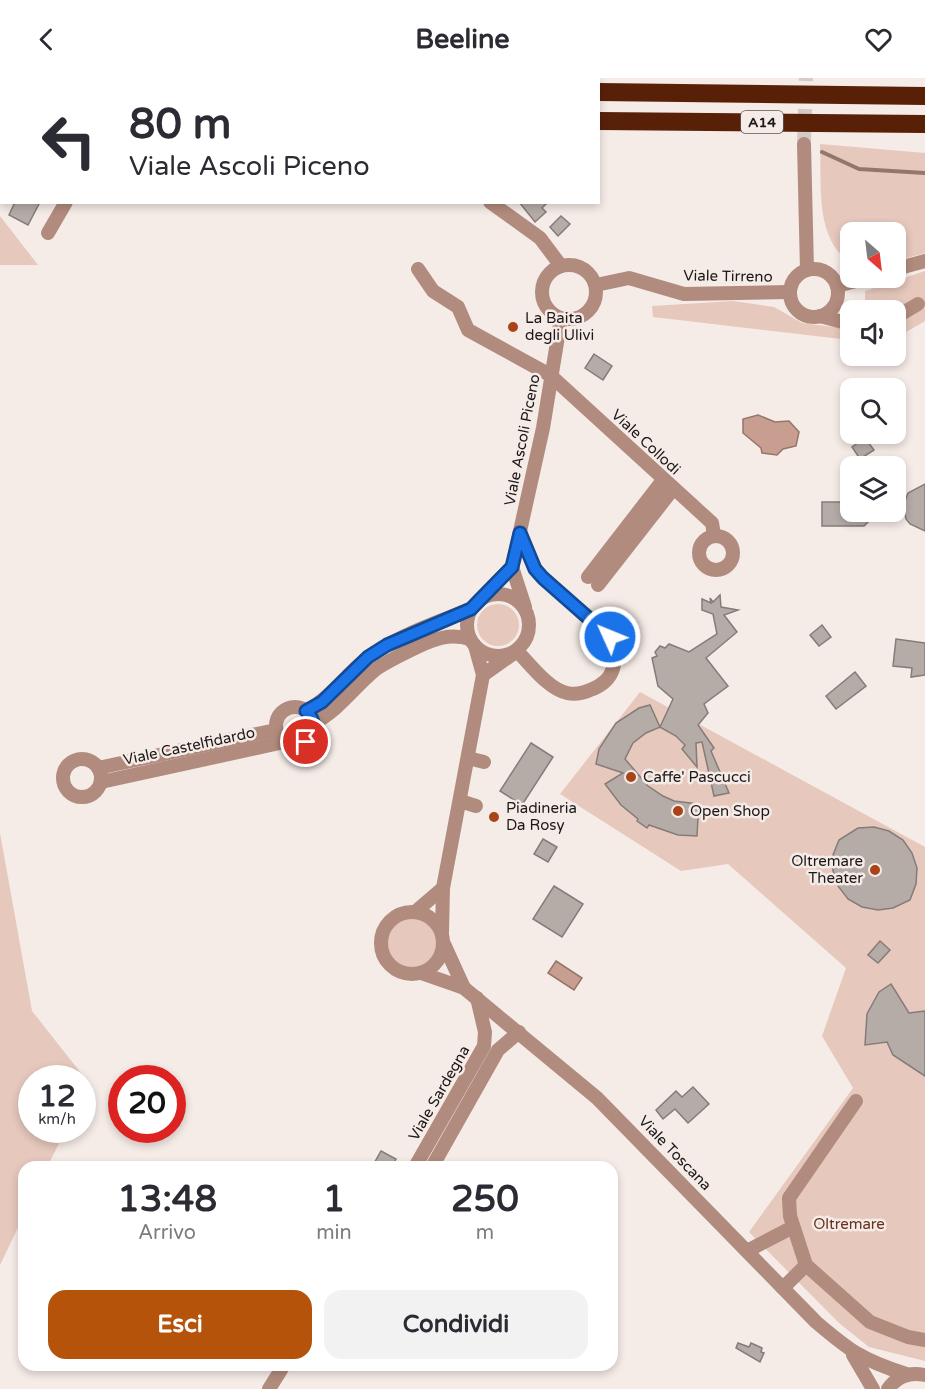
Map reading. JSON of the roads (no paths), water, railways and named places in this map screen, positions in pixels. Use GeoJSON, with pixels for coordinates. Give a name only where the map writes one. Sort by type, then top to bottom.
{"type":"FeatureCollection","features":[{"type":"Feature","properties":{"kind":"highway","name":"A14"},"geometry":{"type":"LineString","coordinates":[[600,92],[925,96]]}},
{"type":"Feature","properties":{"kind":"highway","name":"A14"},"geometry":{"type":"LineString","coordinates":[[600,121],[925,123]]}},
{"type":"Feature","properties":{"kind":"street"},"geometry":{"type":"LineString","coordinates":[[804,144],[807,270]]}},
{"type":"Feature","properties":{"kind":"street"},"geometry":{"type":"LineString","coordinates":[[48,233],[65,204]]}},
{"type":"Feature","properties":{"kind":"street"},"geometry":{"type":"LineString","coordinates":[[493,204],[540,238],[561,266]]}},
{"type":"Feature","properties":{"kind":"street"},"geometry":{"type":"LineString","coordinates":[[906,266],[925,261]]}},
{"type":"Feature","properties":{"kind":"street"},"geometry":{"type":"LineString","coordinates":[[561,266],[578,266],[586,270],[596,285],[595,302],[585,314],[578,318],[561,318],[547,309],[542,292],[547,276],[561,266]]}},
{"type":"Feature","properties":{"kind":"street","name":"Viale Collodi"},"geometry":{"type":"LineString","coordinates":[[418,269],[433,291],[458,307],[468,330],[550,375],[712,523],[714,535]]}},
{"type":"Feature","properties":{"kind":"street"},"geometry":{"type":"LineString","coordinates":[[820,316],[833,308],[838,294],[837,286],[829,274],[815,269],[807,270],[795,278],[790,292],[794,307],[799,312],[813,317],[820,316],[840,321]]}},
{"type":"Feature","properties":{"kind":"street","name":"Viale Tirreno"},"geometry":{"type":"LineString","coordinates":[[596,285],[629,278],[684,294],[790,292]]}},
{"type":"Feature","properties":{"kind":"street"},"geometry":{"type":"LineString","coordinates":[[906,311],[918,304]]}},
{"type":"Feature","properties":{"kind":"street","name":"Viale Ascoli Piceno"},"geometry":{"type":"LineString","coordinates":[[512,567],[543,428],[561,318]]}},
{"type":"Feature","properties":{"kind":"street"},"geometry":{"type":"LineString","coordinates":[[593,581],[668,484]]}},
{"type":"Feature","properties":{"kind":"street"},"geometry":{"type":"LineString","coordinates":[[517,651],[549,682],[566,693],[580,693],[596,688],[609,679],[615,665],[615,650],[610,637],[535,569],[520,533]]}},
{"type":"Feature","properties":{"kind":"street"},"geometry":{"type":"LineString","coordinates":[[443,888],[415,912],[394,918],[387,925],[381,943],[382,951],[390,966],[405,974],[422,973],[437,962],[443,938],[443,888],[483,675],[467,624],[475,605],[512,567],[528,614],[528,634],[517,651],[483,675]]}},
{"type":"Feature","properties":{"kind":"street"},"geometry":{"type":"LineString","coordinates":[[306,711],[322,702],[368,657],[387,645],[496,594],[516,599],[528,614]]}},
{"type":"Feature","properties":{"kind":"street"},"geometry":{"type":"LineString","coordinates":[[314,723],[332,714],[360,684],[394,658],[436,638],[456,635],[490,656],[499,657],[517,651]]}},
{"type":"Feature","properties":{"kind":"street"},"geometry":{"type":"LineString","coordinates":[[292,707],[306,711],[314,723],[313,733],[306,742],[295,745],[284,742],[276,730],[277,720],[283,711],[292,707]]}},
{"type":"Feature","properties":{"kind":"street","name":"Viale Castelfidardo"},"geometry":{"type":"LineString","coordinates":[[98,768],[276,730]]}},
{"type":"Feature","properties":{"kind":"street","name":"Viale Castelfidardo"},"geometry":{"type":"LineString","coordinates":[[101,782],[284,742]]}},
{"type":"Feature","properties":{"kind":"street"},"geometry":{"type":"LineString","coordinates":[[468,758],[484,762]]}},
{"type":"Feature","properties":{"kind":"street"},"geometry":{"type":"LineString","coordinates":[[77,760],[89,760],[98,768],[101,782],[92,794],[79,797],[68,791],[63,779],[67,767],[77,760]]}},
{"type":"Feature","properties":{"kind":"street"},"geometry":{"type":"LineString","coordinates":[[460,801],[476,806]]}},
{"type":"Feature","properties":{"kind":"street"},"geometry":{"type":"LineString","coordinates":[[415,912],[431,918],[443,938]]}},
{"type":"Feature","properties":{"kind":"street","name":"Viale Toscana"},"geometry":{"type":"LineString","coordinates":[[443,938],[464,988]]}},
{"type":"Feature","properties":{"kind":"street","name":"Viale Toscana"},"geometry":{"type":"LineString","coordinates":[[422,973],[464,988],[597,1098],[783,1288],[852,1353],[873,1389]]}},
{"type":"Feature","properties":{"kind":"street","name":"Viale Sardegna"},"geometry":{"type":"LineString","coordinates":[[418,1161],[484,1046],[485,1032],[477,998]]}},
{"type":"Feature","properties":{"kind":"street","name":"Viale Sardegna"},"geometry":{"type":"LineString","coordinates":[[435,1161],[498,1050],[519,1032]]}},
{"type":"Feature","properties":{"kind":"street"},"geometry":{"type":"LineString","coordinates":[[856,1101],[789,1198],[793,1227],[806,1265],[870,1322],[908,1337],[925,1340]]}},
{"type":"Feature","properties":{"kind":"street"},"geometry":{"type":"LineString","coordinates":[[747,1251],[793,1227]]}},
{"type":"Feature","properties":{"kind":"street"},"geometry":{"type":"LineString","coordinates":[[783,1288],[806,1265]]}},
{"type":"Feature","properties":{"kind":"street","name":"Viale Toscana"},"geometry":{"type":"LineString","coordinates":[[852,1353],[874,1364],[906,1374],[925,1375]]}},
{"type":"Feature","properties":{"kind":"street"},"geometry":{"type":"LineString","coordinates":[[269,1389],[280,1371]]}},
{"type":"Feature","properties":{"kind":"street"},"geometry":{"type":"LineString","coordinates":[[888,1389],[898,1378],[906,1374]]}},
{"type":"Feature","properties":{"kind":"waterway"},"geometry":{"type":"LineString","coordinates":[[822,152],[859,169],[925,173]]}},
{"type":"Feature","properties":{"kind":"tunnel"},"geometry":{"type":"LineString","coordinates":[[804,144],[806,78]]}},
{"type":"Feature","properties":{"kind":"place","name":"La Baita degli Ulivi"},"geometry":{"type":"Point","coordinates":[513,327]}},
{"type":"Feature","properties":{"kind":"place","name":"Caffe' Pascucci"},"geometry":{"type":"Point","coordinates":[631,777]}},
{"type":"Feature","properties":{"kind":"place","name":"Open Shop"},"geometry":{"type":"Point","coordinates":[678,811]}},
{"type":"Feature","properties":{"kind":"place","name":"Piadineria Da Rosy"},"geometry":{"type":"Point","coordinates":[494,817]}},
{"type":"Feature","properties":{"kind":"place","name":"Oltremare Theater"},"geometry":{"type":"Point","coordinates":[875,870]}},
{"type":"Feature","properties":{"kind":"park label","name":"Oltremare"},"geometry":{"type":"Point","coordinates":[849,1224]}}]}
